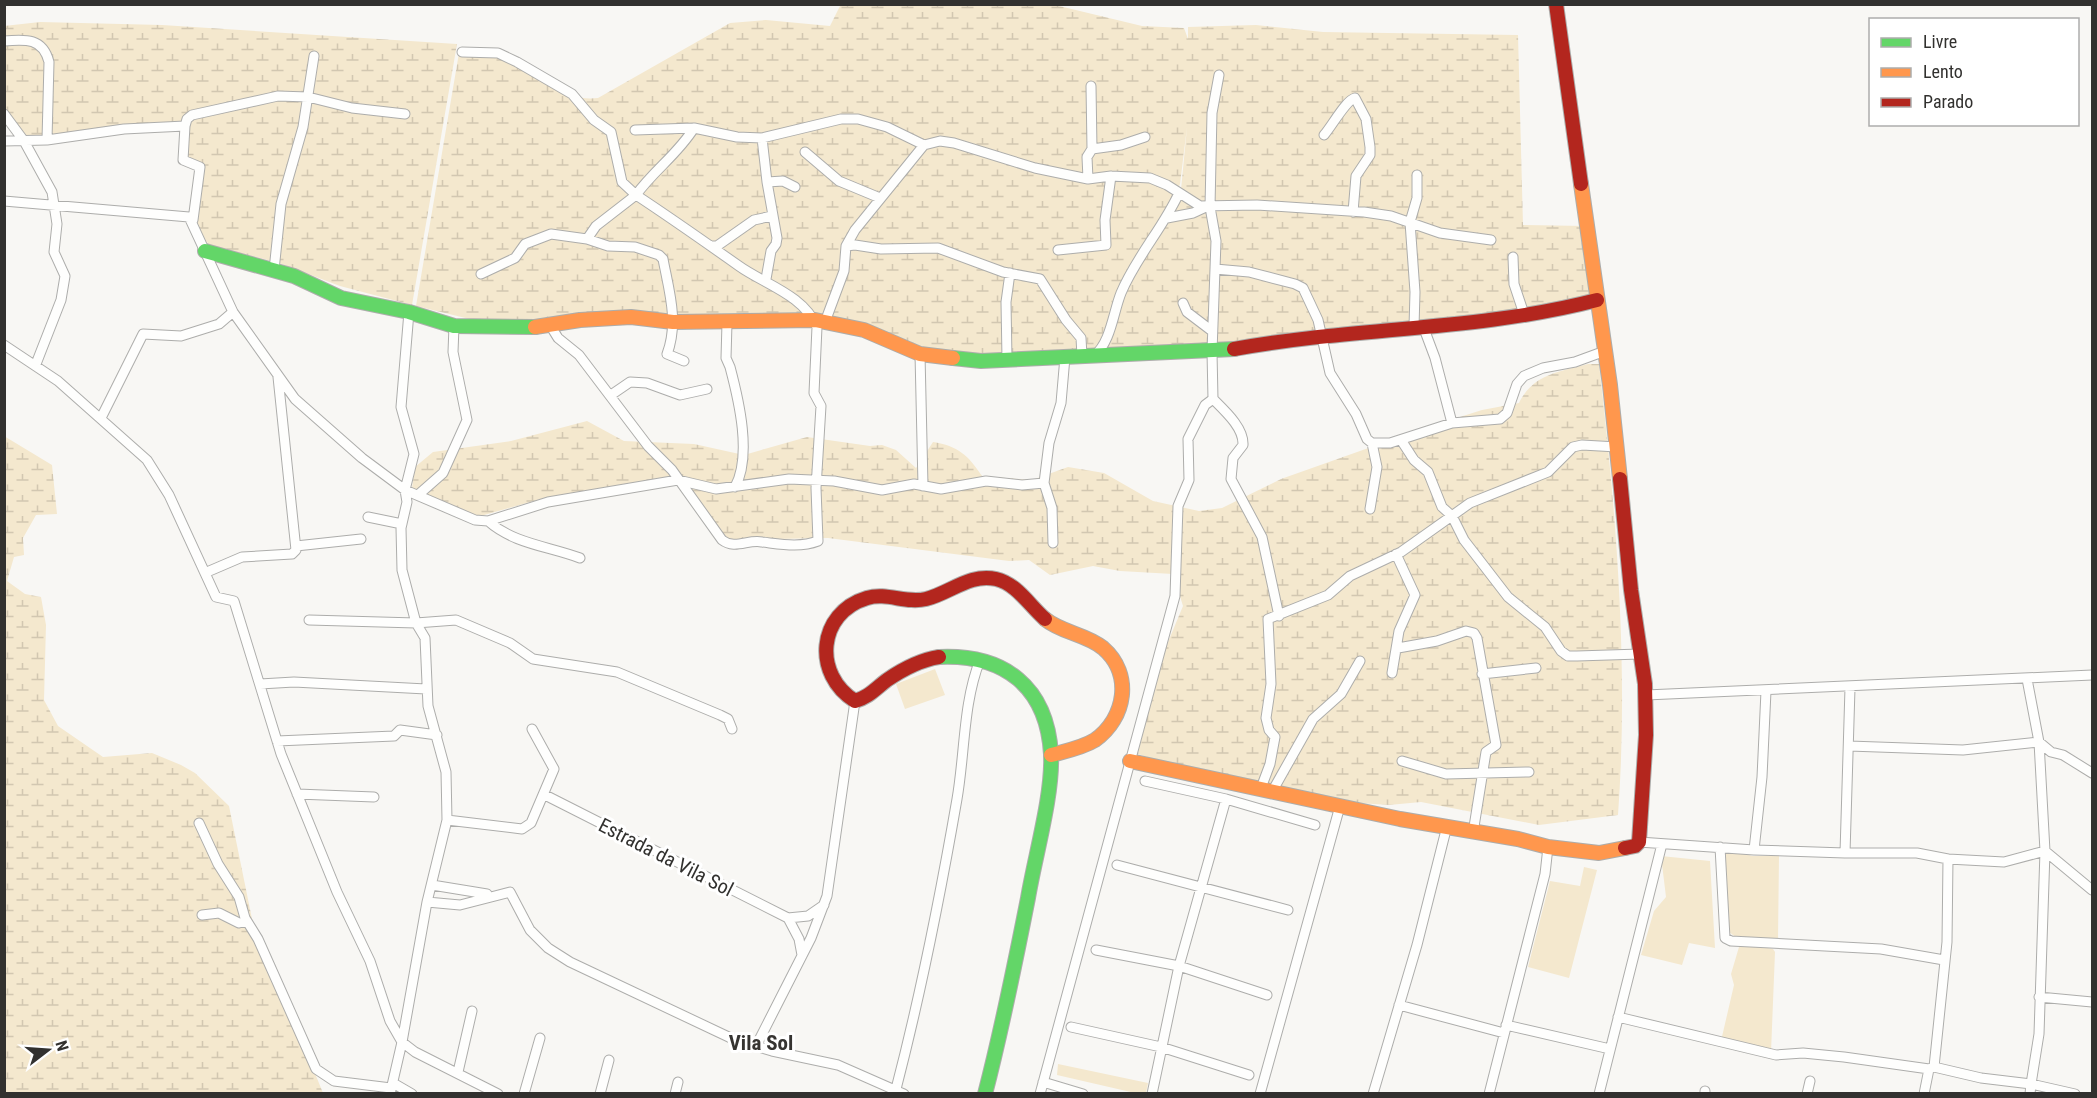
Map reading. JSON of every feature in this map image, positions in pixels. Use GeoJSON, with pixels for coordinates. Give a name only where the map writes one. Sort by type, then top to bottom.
{"type":"FeatureCollection","features":[{"type":"Feature","properties":{"kind":"street"},"geometry":{"type":"LineString","coordinates":[[1130,761],[1548,847],[1599,853],[1635,846],[1639,842],[1646,695],[1630,590],[1617,447],[1605,351],[1556,4]]}},
{"type":"Feature","properties":{"kind":"street"},"geometry":{"type":"LineString","coordinates":[[4,41],[34,40],[42,45],[47,54],[49,62],[48,140]]}},
{"type":"Feature","properties":{"kind":"street"},"geometry":{"type":"LineString","coordinates":[[462,52],[498,54],[572,94],[594,120],[611,132],[621,182],[636,195],[739,266],[766,279],[820,321]]}},
{"type":"Feature","properties":{"kind":"street"},"geometry":{"type":"LineString","coordinates":[[274,270],[281,204],[300,138],[314,56]]}},
{"type":"Feature","properties":{"kind":"street"},"geometry":{"type":"LineString","coordinates":[[1219,75],[1212,113],[1208,207],[1216,241],[1212,331],[1213,399],[1228,414],[1243,438],[1243,445],[1233,458],[1231,478],[1263,537],[1279,616]]}},
{"type":"Feature","properties":{"kind":"street"},"geometry":{"type":"LineString","coordinates":[[1088,179],[1087,157],[1092,149],[1091,87]]}},
{"type":"Feature","properties":{"kind":"street"},"geometry":{"type":"LineString","coordinates":[[405,114],[352,108],[308,97],[278,96],[192,115],[187,119],[185,126],[183,159],[200,167],[193,220],[233,312],[295,399],[362,458],[405,490],[476,520],[488,521],[548,502],[678,480],[716,489],[789,479],[818,480],[882,490],[914,484],[941,489],[986,481],[1044,483]]}},
{"type":"Feature","properties":{"kind":"street"},"geometry":{"type":"LineString","coordinates":[[1324,135],[1338,119],[1348,102],[1355,99],[1366,119],[1370,155],[1356,176],[1353,212]]}},
{"type":"Feature","properties":{"kind":"street"},"geometry":{"type":"LineString","coordinates":[[4,114],[24,141],[50,186],[55,205],[54,252],[65,281],[61,300],[36,364]]}},
{"type":"Feature","properties":{"kind":"street"},"geometry":{"type":"LineString","coordinates":[[635,130],[694,128],[737,137],[762,138],[841,119],[858,119],[887,127],[924,145]]}},
{"type":"Feature","properties":{"kind":"street"},"geometry":{"type":"LineString","coordinates":[[4,141],[48,140],[124,129],[185,126]]}},
{"type":"Feature","properties":{"kind":"street"},"geometry":{"type":"LineString","coordinates":[[587,239],[596,226],[636,195],[650,174],[680,149],[694,128]]}},
{"type":"Feature","properties":{"kind":"street"},"geometry":{"type":"LineString","coordinates":[[1092,149],[1122,145],[1145,137]]}},
{"type":"Feature","properties":{"kind":"street"},"geometry":{"type":"LineString","coordinates":[[762,138],[777,238],[771,251],[766,279]]}},
{"type":"Feature","properties":{"kind":"street"},"geometry":{"type":"LineString","coordinates":[[550,326],[558,338],[579,355],[725,543],[734,545],[762,542],[794,546],[818,541],[821,406],[814,393],[817,327],[844,271],[846,246],[864,216],[899,179],[924,145],[940,141],[954,143],[1035,168],[1088,179],[1111,176],[1159,181],[1208,207]]}},
{"type":"Feature","properties":{"kind":"street"},"geometry":{"type":"LineString","coordinates":[[805,152],[839,182],[880,198]]}},
{"type":"Feature","properties":{"kind":"street"},"geometry":{"type":"LineString","coordinates":[[1417,175],[1417,198],[1410,222],[1418,327],[1435,358],[1452,423]]}},
{"type":"Feature","properties":{"kind":"street"},"geometry":{"type":"LineString","coordinates":[[1058,250],[1106,245],[1105,220],[1111,176]]}},
{"type":"Feature","properties":{"kind":"street"},"geometry":{"type":"LineString","coordinates":[[767,182],[783,182],[795,187]]}},
{"type":"Feature","properties":{"kind":"street"},"geometry":{"type":"LineString","coordinates":[[1088,356],[1104,346],[1129,278],[1167,218],[1179,193]]}},
{"type":"Feature","properties":{"kind":"street"},"geometry":{"type":"LineString","coordinates":[[4,201],[184,214],[193,220]]}},
{"type":"Feature","properties":{"kind":"street"},"geometry":{"type":"LineString","coordinates":[[1167,218],[1193,213],[1208,207],[1257,205],[1391,216],[1440,233],[1491,240]]}},
{"type":"Feature","properties":{"kind":"street"},"geometry":{"type":"LineString","coordinates":[[712,246],[717,246],[754,220],[772,216]]}},
{"type":"Feature","properties":{"kind":"street"},"geometry":{"type":"LineString","coordinates":[[481,274],[515,258],[525,244],[559,234],[587,239],[598,244],[634,247],[661,256],[673,306],[673,322],[667,354],[684,361]]}},
{"type":"Feature","properties":{"kind":"street"},"geometry":{"type":"LineString","coordinates":[[846,246],[882,249],[938,248],[967,257],[992,269],[1040,279],[1066,320],[1081,338],[1088,356]]}},
{"type":"Feature","properties":{"kind":"street"},"geometry":{"type":"LineString","coordinates":[[205,251],[274,270],[341,298],[409,312],[454,326],[518,328],[550,326],[580,320],[631,317],[673,322],[820,321],[864,330],[920,354],[981,361],[1212,352],[1322,337],[1356,336],[1418,327],[1525,317],[1597,300]]}},
{"type":"Feature","properties":{"kind":"street"},"geometry":{"type":"LineString","coordinates":[[1513,256],[1514,284],[1525,317]]}},
{"type":"Feature","properties":{"kind":"street"},"geometry":{"type":"LineString","coordinates":[[1215,269],[1249,272],[1299,285],[1311,304],[1322,337],[1330,373],[1356,414],[1367,440],[1372,443],[1401,440],[1452,423],[1500,419],[1507,413],[1517,384],[1524,376],[1543,368],[1575,362],[1605,351]]}},
{"type":"Feature","properties":{"kind":"street"},"geometry":{"type":"LineString","coordinates":[[1007,359],[1006,302],[1010,273]]}},
{"type":"Feature","properties":{"kind":"street"},"geometry":{"type":"LineString","coordinates":[[1183,303],[1187,312],[1212,331]]}},
{"type":"Feature","properties":{"kind":"street"},"geometry":{"type":"LineString","coordinates":[[101,418],[144,334],[181,336],[219,324],[233,312]]}},
{"type":"Feature","properties":{"kind":"street"},"geometry":{"type":"LineString","coordinates":[[391,1088],[402,1042],[427,902],[447,820],[446,772],[438,735],[428,706],[425,638],[416,623],[402,570],[402,524],[408,502],[405,490],[414,454],[401,407],[409,312]]}},
{"type":"Feature","properties":{"kind":"street"},"geometry":{"type":"LineString","coordinates":[[727,323],[726,358],[735,385],[743,427],[741,476],[735,487]]}},
{"type":"Feature","properties":{"kind":"street"},"geometry":{"type":"LineString","coordinates":[[418,495],[443,473],[467,420],[453,352],[454,326]]}},
{"type":"Feature","properties":{"kind":"street"},"geometry":{"type":"LineString","coordinates":[[4,345],[36,364],[101,418],[150,465],[169,495],[207,572],[216,597],[234,601],[277,741],[297,794],[370,962],[390,1021],[402,1042],[416,1052],[498,1094]]}},
{"type":"Feature","properties":{"kind":"street"},"geometry":{"type":"LineString","coordinates":[[920,354],[923,486]]}},
{"type":"Feature","properties":{"kind":"street"},"geometry":{"type":"LineString","coordinates":[[1053,543],[1052,508],[1044,483],[1049,443],[1061,403],[1065,357]]}},
{"type":"Feature","properties":{"kind":"street"},"geometry":{"type":"LineString","coordinates":[[207,572],[242,557],[292,554],[296,546],[278,375]]}},
{"type":"Feature","properties":{"kind":"street"},"geometry":{"type":"LineString","coordinates":[[611,395],[630,382],[647,382],[680,395],[706,389]]}},
{"type":"Feature","properties":{"kind":"street"},"geometry":{"type":"LineString","coordinates":[[1040,1094],[1175,596],[1176,522],[1178,506],[1189,480],[1188,438],[1205,405],[1213,399]]}},
{"type":"Feature","properties":{"kind":"street"},"geometry":{"type":"LineString","coordinates":[[1401,440],[1414,460],[1428,472],[1442,507],[1452,516],[1464,540],[1508,597],[1545,627],[1561,651],[1568,656],[1641,654]]}},
{"type":"Feature","properties":{"kind":"street"},"geometry":{"type":"LineString","coordinates":[[1370,509],[1377,467],[1372,443]]}},
{"type":"Feature","properties":{"kind":"street"},"geometry":{"type":"LineString","coordinates":[[1267,789],[1275,737],[1269,730],[1266,718],[1271,684],[1268,619],[1323,598],[1350,576],[1396,554],[1487,494],[1548,472],[1574,447],[1617,447]]}},
{"type":"Feature","properties":{"kind":"street"},"geometry":{"type":"LineString","coordinates":[[368,518],[402,524]]}},
{"type":"Feature","properties":{"kind":"street"},"geometry":{"type":"LineString","coordinates":[[488,521],[501,533],[539,547],[580,558]]}},
{"type":"Feature","properties":{"kind":"street"},"geometry":{"type":"LineString","coordinates":[[296,546],[361,539]]}},
{"type":"Feature","properties":{"kind":"street"},"geometry":{"type":"LineString","coordinates":[[1392,673],[1398,648],[1399,631],[1414,595],[1396,554]]}},
{"type":"Feature","properties":{"kind":"street"},"geometry":{"type":"LineString","coordinates":[[985,1094],[1004,1023],[1047,795],[1050,755],[1046,727],[1037,703],[1025,683],[997,665],[962,656],[937,657],[913,664],[886,681],[867,698],[855,701],[837,688],[827,666],[824,650],[828,632],[842,614],[858,602],[878,596],[922,600],[978,578],[995,579],[1010,584],[1045,620],[1063,632],[1103,647],[1115,660],[1122,675],[1124,694],[1111,726],[1096,739],[1079,747],[1050,755]]}},
{"type":"Feature","properties":{"kind":"street"},"geometry":{"type":"LineString","coordinates":[[309,620],[416,623],[456,620],[510,643],[533,659],[617,672],[720,715],[728,719],[732,729]]}},
{"type":"Feature","properties":{"kind":"street"},"geometry":{"type":"LineString","coordinates":[[1398,648],[1470,632],[1474,633],[1480,646],[1482,674],[1496,745],[1485,752],[1484,775],[1478,788],[1473,833]]}},
{"type":"Feature","properties":{"kind":"street"},"geometry":{"type":"LineString","coordinates":[[427,902],[460,905],[506,891],[513,895],[530,930],[559,956],[735,1040],[838,1065],[900,1091],[932,939],[959,784],[969,698],[980,660]]}},
{"type":"Feature","properties":{"kind":"street"},"geometry":{"type":"LineString","coordinates":[[1267,789],[1313,719],[1341,694],[1360,661]]}},
{"type":"Feature","properties":{"kind":"street"},"geometry":{"type":"LineString","coordinates":[[1482,674],[1536,668]]}},
{"type":"Feature","properties":{"kind":"street"},"geometry":{"type":"LineString","coordinates":[[1646,695],[1850,688],[2092,675]]}},
{"type":"Feature","properties":{"kind":"street"},"geometry":{"type":"LineString","coordinates":[[2027,679],[2039,742],[2044,851],[2038,1034],[2030,1089]]}},
{"type":"Feature","properties":{"kind":"street"},"geometry":{"type":"LineString","coordinates":[[260,684],[303,682],[348,687],[426,689]]}},
{"type":"Feature","properties":{"kind":"street"},"geometry":{"type":"LineString","coordinates":[[1845,853],[1850,688]]}},
{"type":"Feature","properties":{"kind":"street"},"geometry":{"type":"LineString","coordinates":[[1754,850],[1762,777],[1766,691]]}},
{"type":"Feature","properties":{"kind":"street"},"geometry":{"type":"LineString","coordinates":[[756,1046],[802,956],[824,904],[831,876],[855,701]]}},
{"type":"Feature","properties":{"kind":"street"},"geometry":{"type":"LineString","coordinates":[[447,820],[522,829],[531,823],[545,795],[554,769],[532,729]]}},
{"type":"Feature","properties":{"kind":"street"},"geometry":{"type":"LineString","coordinates":[[277,741],[394,736],[400,730],[438,735]]}},
{"type":"Feature","properties":{"kind":"street"},"geometry":{"type":"LineString","coordinates":[[1849,746],[1963,750],[2039,742],[2051,752],[2063,755],[2092,773]]}},
{"type":"Feature","properties":{"kind":"street"},"geometry":{"type":"LineString","coordinates":[[1402,761],[1446,774],[1484,775],[1529,772]]}},
{"type":"Feature","properties":{"kind":"street"},"geometry":{"type":"LineString","coordinates":[[1144,781],[1226,799],[1315,825]]}},
{"type":"Feature","properties":{"kind":"street"},"geometry":{"type":"LineString","coordinates":[[297,794],[374,797]]}},
{"type":"Feature","properties":{"kind":"street","name":"Estrada da Vila Sol"},"geometry":{"type":"LineString","coordinates":[[545,795],[788,918]]}},
{"type":"Feature","properties":{"kind":"street"},"geometry":{"type":"LineString","coordinates":[[1150,1093],[1179,966],[1226,799]]}},
{"type":"Feature","properties":{"kind":"street"},"geometry":{"type":"LineString","coordinates":[[1260,1094],[1340,806]]}},
{"type":"Feature","properties":{"kind":"street"},"geometry":{"type":"LineString","coordinates":[[199,823],[218,864],[239,897],[247,921],[258,939],[316,1069],[334,1081],[391,1088],[412,1094]]}},
{"type":"Feature","properties":{"kind":"street"},"geometry":{"type":"LineString","coordinates":[[1374,1094],[1447,826]]}},
{"type":"Feature","properties":{"kind":"street"},"geometry":{"type":"LineString","coordinates":[[1639,842],[1754,850],[1917,853],[1948,859],[2004,862],[2044,851]]}},
{"type":"Feature","properties":{"kind":"street"},"geometry":{"type":"LineString","coordinates":[[1599,1094],[1662,844]]}},
{"type":"Feature","properties":{"kind":"street"},"geometry":{"type":"LineString","coordinates":[[1489,1094],[1545,874],[1548,847]]}},
{"type":"Feature","properties":{"kind":"street"},"geometry":{"type":"LineString","coordinates":[[1720,847],[1725,938],[1743,942],[1881,949],[1944,960]]}},
{"type":"Feature","properties":{"kind":"street"},"geometry":{"type":"LineString","coordinates":[[2044,851],[2092,890]]}},
{"type":"Feature","properties":{"kind":"street"},"geometry":{"type":"LineString","coordinates":[[1924,1092],[1931,1068],[1947,942],[1948,859]]}},
{"type":"Feature","properties":{"kind":"street"},"geometry":{"type":"LineString","coordinates":[[1117,865],[1201,885],[1288,910]]}},
{"type":"Feature","properties":{"kind":"street"},"geometry":{"type":"LineString","coordinates":[[432,885],[492,894]]}},
{"type":"Feature","properties":{"kind":"street"},"geometry":{"type":"LineString","coordinates":[[802,956],[799,939],[788,918],[808,916],[824,904]]}},
{"type":"Feature","properties":{"kind":"street"},"geometry":{"type":"LineString","coordinates":[[202,915],[219,913],[239,923],[247,921]]}},
{"type":"Feature","properties":{"kind":"street"},"geometry":{"type":"LineString","coordinates":[[1096,950],[1179,966],[1267,995]]}},
{"type":"Feature","properties":{"kind":"street"},"geometry":{"type":"LineString","coordinates":[[2039,997],[2092,1002]]}},
{"type":"Feature","properties":{"kind":"street"},"geometry":{"type":"LineString","coordinates":[[1399,1005],[1505,1029],[1610,1049]]}},
{"type":"Feature","properties":{"kind":"street"},"geometry":{"type":"LineString","coordinates":[[458,1072],[472,1011]]}},
{"type":"Feature","properties":{"kind":"street"},"geometry":{"type":"LineString","coordinates":[[1618,1017],[1675,1029],[1729,1046],[1776,1055],[1803,1053],[1931,1068],[2030,1089],[2075,1094]]}},
{"type":"Feature","properties":{"kind":"street"},"geometry":{"type":"LineString","coordinates":[[1071,1027],[1161,1047],[1249,1075]]}},
{"type":"Feature","properties":{"kind":"street"},"geometry":{"type":"LineString","coordinates":[[524,1094],[540,1038]]}},
{"type":"Feature","properties":{"kind":"street"},"geometry":{"type":"LineString","coordinates":[[600,1094],[609,1060]]}},
{"type":"Feature","properties":{"kind":"street"},"geometry":{"type":"LineString","coordinates":[[1807,1094],[1810,1081]]}},
{"type":"Feature","properties":{"kind":"street"},"geometry":{"type":"LineString","coordinates":[[675,1094],[678,1082]]}},
{"type":"Feature","properties":{"kind":"street"},"geometry":{"type":"LineString","coordinates":[[1043,1082],[1083,1094]]}},
{"type":"Feature","properties":{"kind":"green space"},"geometry":{"type":"Polygon","coordinates":[[[841,4],[1055,5],[1142,26],[1184,28],[1188,39],[1188,27],[1256,25],[1323,32],[1518,35],[1523,225],[1586,226],[1594,299],[1505,315],[1342,335],[1201,349],[1103,354],[1122,296],[1174,208],[1181,190],[1187,127],[1180,184],[1167,215],[1124,282],[1105,334],[1093,354],[984,358],[922,351],[847,319],[699,320],[633,315],[524,325],[478,321],[416,306],[460,47],[507,60],[564,92],[586,98],[598,98],[730,23],[766,20],[830,26],[841,4]]]}},
{"type":"Feature","properties":{"kind":"green space"},"geometry":{"type":"Polygon","coordinates":[[[40,22],[162,25],[457,44],[412,305],[340,286],[279,263],[209,245],[201,234],[195,217],[201,168],[186,159],[187,124],[24,139],[5,113],[4,26],[40,22]]]}},
{"type":"Feature","properties":{"kind":"green space"},"geometry":{"type":"Polygon","coordinates":[[[1588,364],[1599,364],[1611,476],[1619,589],[1622,702],[1618,815],[1539,825],[1421,802],[1389,805],[1343,802],[1197,773],[1138,754],[1153,678],[1183,606],[1173,574],[1120,571],[1093,566],[1050,575],[1029,560],[1009,561],[828,538],[725,540],[687,487],[683,476],[548,497],[477,517],[412,488],[415,467],[433,452],[511,441],[587,421],[624,441],[694,444],[744,455],[807,437],[870,446],[882,445],[896,450],[916,468],[933,442],[949,446],[962,453],[982,476],[1032,480],[1068,467],[1104,473],[1153,501],[1199,511],[1222,508],[1281,479],[1422,429],[1482,410],[1519,403],[1525,393],[1539,380],[1557,372],[1588,364]]]}},
{"type":"Feature","properties":{"kind":"green space"},"geometry":{"type":"Polygon","coordinates":[[[4,436],[52,465],[57,514],[36,515],[23,538],[24,555],[14,557],[7,581],[25,594],[41,597],[46,625],[44,700],[58,726],[103,757],[152,753],[195,773],[229,806],[252,919],[323,1093],[5,1093],[4,436]]]}},
{"type":"Feature","properties":{"kind":"green space"},"geometry":{"type":"Polygon","coordinates":[[[935,669],[945,695],[905,709],[896,684],[935,669]]]}},
{"type":"Feature","properties":{"kind":"green space"},"geometry":{"type":"Polygon","coordinates":[[[1740,852],[1752,856],[1779,856],[1778,939],[1737,938],[1729,932],[1724,853],[1740,852]]]}},
{"type":"Feature","properties":{"kind":"green space"},"geometry":{"type":"Polygon","coordinates":[[[1661,856],[1710,861],[1715,948],[1689,943],[1682,965],[1641,955],[1654,911],[1666,897],[1661,856]]]}},
{"type":"Feature","properties":{"kind":"green space"},"geometry":{"type":"Polygon","coordinates":[[[1584,867],[1597,870],[1569,978],[1528,967],[1550,881],[1580,886],[1584,867]]]}},
{"type":"Feature","properties":{"kind":"green space"},"geometry":{"type":"Polygon","coordinates":[[[1758,946],[1773,949],[1775,952],[1771,1052],[1721,1041],[1734,985],[1731,974],[1739,947],[1758,946]]]}},
{"type":"Feature","properties":{"kind":"green space"},"geometry":{"type":"Polygon","coordinates":[[[1058,1064],[1148,1083],[1146,1093],[1135,1093],[1057,1075],[1058,1064]]]}},
{"type":"Feature","properties":{"kind":"traffic: fast"},"geometry":{"type":"LineString","coordinates":[[205,251],[294,276],[341,298],[409,312],[454,326],[535,327]]}},
{"type":"Feature","properties":{"kind":"traffic: fast"},"geometry":{"type":"LineString","coordinates":[[953,358],[981,361],[1234,349]]}},
{"type":"Feature","properties":{"kind":"traffic: fast"},"geometry":{"type":"LineString","coordinates":[[939,657],[984,661],[1018,679],[1031,693],[1041,710],[1048,730],[1051,754],[1043,826],[985,1094]]}},
{"type":"Feature","properties":{"kind":"traffic: slow"},"geometry":{"type":"LineString","coordinates":[[1581,184],[1610,385],[1620,479]]}},
{"type":"Feature","properties":{"kind":"traffic: slow"},"geometry":{"type":"LineString","coordinates":[[535,327],[580,320],[631,317],[673,322],[815,320],[864,330],[920,354],[953,358]]}},
{"type":"Feature","properties":{"kind":"traffic: slow"},"geometry":{"type":"LineString","coordinates":[[1045,619],[1103,648],[1119,670],[1122,683],[1119,708],[1114,720],[1105,731],[1085,745],[1051,755]]}},
{"type":"Feature","properties":{"kind":"traffic: slow"},"geometry":{"type":"LineString","coordinates":[[1130,761],[1400,819],[1518,839],[1548,847],[1599,853],[1625,848]]}},
{"type":"Feature","properties":{"kind":"traffic: jam"},"geometry":{"type":"LineString","coordinates":[[1556,4],[1581,184]]}},
{"type":"Feature","properties":{"kind":"traffic: jam"},"geometry":{"type":"LineString","coordinates":[[1234,349],[1325,336],[1507,318],[1597,300]]}},
{"type":"Feature","properties":{"kind":"traffic: jam"},"geometry":{"type":"LineString","coordinates":[[1620,479],[1631,590],[1645,684],[1646,735],[1639,842],[1635,846],[1625,848]]}},
{"type":"Feature","properties":{"kind":"traffic: jam"},"geometry":{"type":"LineString","coordinates":[[939,657],[925,660],[905,669],[868,695],[855,701],[841,690],[832,676],[827,661],[826,645],[830,630],[838,617],[850,606],[867,598],[882,596],[911,600],[926,599],[977,579],[996,579],[1010,585],[1045,619]]}},
{"type":"Feature","properties":{"kind":"district","name":"Vila Sol"},"geometry":{"type":"Point","coordinates":[761,1043]}}]}
